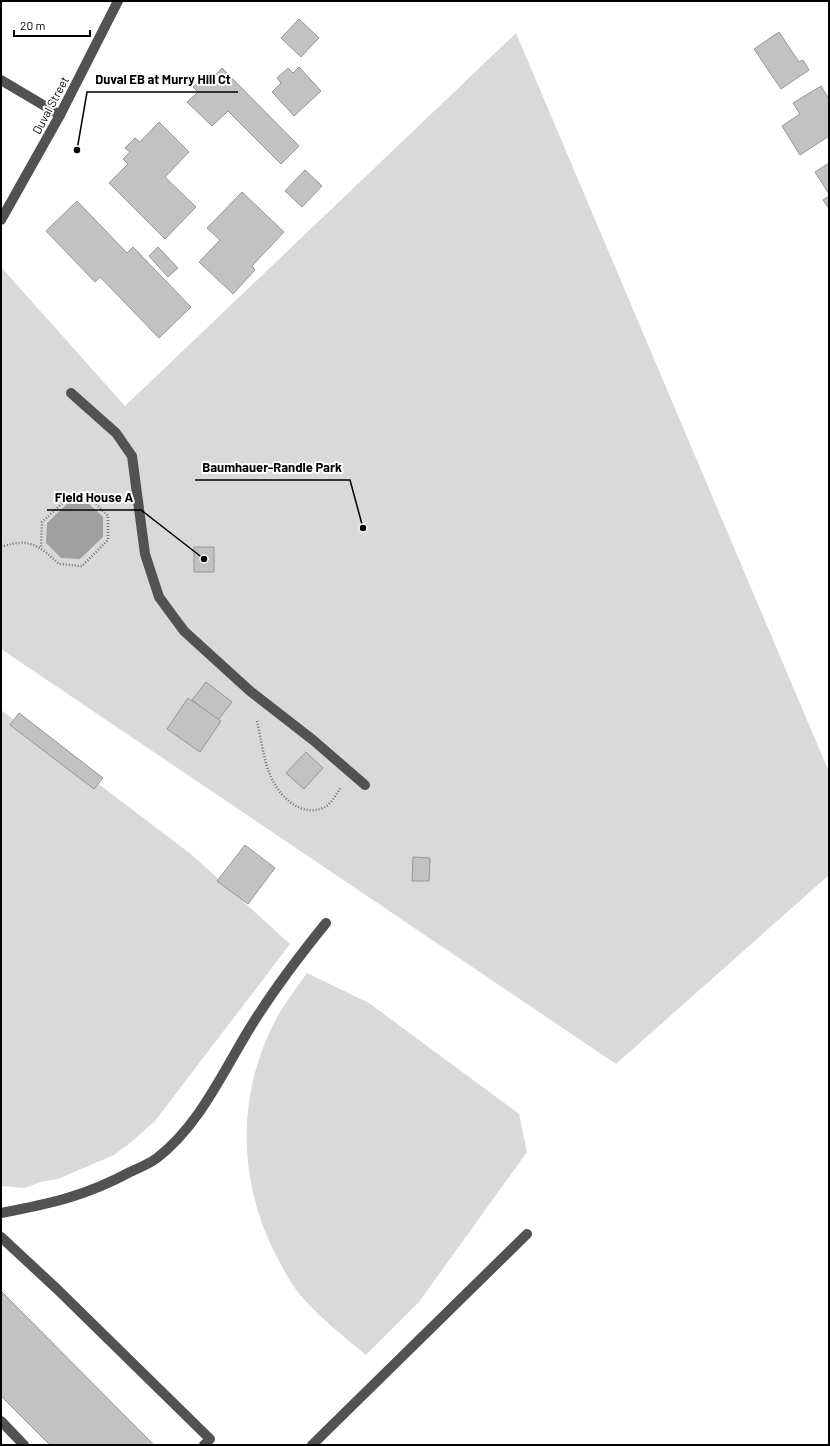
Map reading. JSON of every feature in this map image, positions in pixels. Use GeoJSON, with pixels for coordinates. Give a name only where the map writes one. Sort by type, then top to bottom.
{"type":"FeatureCollection","features":[{"type":"Feature","properties":{"kind":"street","name":"Duval Street"},"geometry":{"type":"LineString","coordinates":[[1,220],[60,115],[118,1]]}},
{"type":"Feature","properties":{"kind":"street"},"geometry":{"type":"LineString","coordinates":[[1,80],[60,115]]}},
{"type":"Feature","properties":{"kind":"street"},"geometry":{"type":"LineString","coordinates":[[71,393],[116,434],[132,456],[145,554],[159,597],[184,631],[250,691],[314,740],[365,785]]}},
{"type":"Feature","properties":{"kind":"street"},"geometry":{"type":"LineString","coordinates":[[1,1213],[64,1201],[108,1185],[156,1159],[181,1137],[213,1092],[253,1023],[290,969],[326,923]]}},
{"type":"Feature","properties":{"kind":"street"},"geometry":{"type":"LineString","coordinates":[[312,1445],[527,1234]]}},
{"type":"Feature","properties":{"kind":"street"},"geometry":{"type":"LineString","coordinates":[[1,1237],[57,1289],[210,1439],[204,1445]]}},
{"type":"Feature","properties":{"kind":"street"},"geometry":{"type":"LineString","coordinates":[[1,1421],[24,1445]]}},
{"type":"Feature","properties":{"kind":"path"},"geometry":{"type":"LineString","coordinates":[[1,547],[18,543],[32,544],[41,547],[59,564],[82,566],[108,540],[108,516],[91,499],[68,498],[42,522],[41,547]]}},
{"type":"Feature","properties":{"kind":"path"},"geometry":{"type":"LineString","coordinates":[[250,691],[269,773],[277,788],[291,804],[311,811],[324,808],[334,798],[343,784],[346,768]]}},
{"type":"Feature","properties":{"kind":"shaded area"},"geometry":{"type":"Polygon","coordinates":[[[516,33],[829,772],[829,875],[616,1064],[1,649],[1,267],[125,406],[516,33]]]}},
{"type":"Feature","properties":{"kind":"shaded area"},"geometry":{"type":"Polygon","coordinates":[[[68,503],[89,504],[103,517],[103,537],[80,559],[61,558],[46,543],[47,523],[68,503]]]}},
{"type":"Feature","properties":{"kind":"shaded area"},"geometry":{"type":"Polygon","coordinates":[[[1,710],[192,855],[290,944],[155,1121],[114,1155],[58,1179],[40,1182],[25,1188],[1,1186],[1,710]]]}},
{"type":"Feature","properties":{"kind":"shaded area"},"geometry":{"type":"Polygon","coordinates":[[[307,973],[369,1003],[519,1114],[527,1152],[419,1302],[366,1355],[316,1312],[301,1296],[291,1282],[264,1229],[255,1201],[249,1172],[247,1143],[248,1113],[252,1084],[260,1055],[272,1027],[288,999],[307,973]]]}},
{"type":"Feature","properties":{"kind":"building"},"geometry":{"type":"Polygon","coordinates":[[[299,19],[319,38],[301,57],[281,38],[299,19]]]}},
{"type":"Feature","properties":{"kind":"building"},"geometry":{"type":"Polygon","coordinates":[[[779,32],[799,62],[803,60],[809,70],[781,89],[754,49],[779,32]]]}},
{"type":"Feature","properties":{"kind":"building"},"geometry":{"type":"Polygon","coordinates":[[[299,67],[321,91],[294,116],[272,92],[281,83],[277,78],[288,68],[293,73],[299,67]]]}},
{"type":"Feature","properties":{"kind":"building"},"geometry":{"type":"Polygon","coordinates":[[[222,68],[299,146],[281,164],[228,111],[212,126],[187,102],[198,92],[193,87],[207,73],[213,78],[222,68]]]}},
{"type":"Feature","properties":{"kind":"building"},"geometry":{"type":"Polygon","coordinates":[[[821,86],[829,99],[829,136],[800,155],[782,126],[800,114],[793,103],[821,86]]]}},
{"type":"Feature","properties":{"kind":"building"},"geometry":{"type":"Polygon","coordinates":[[[159,122],[189,152],[165,177],[196,207],[165,239],[109,183],[128,164],[123,159],[130,152],[125,148],[135,138],[140,142],[159,122]]]}},
{"type":"Feature","properties":{"kind":"building"},"geometry":{"type":"Polygon","coordinates":[[[829,163],[829,194],[815,172],[829,163]]]}},
{"type":"Feature","properties":{"kind":"building"},"geometry":{"type":"Polygon","coordinates":[[[305,170],[322,186],[302,207],[285,191],[305,170]]]}},
{"type":"Feature","properties":{"kind":"building"},"geometry":{"type":"Polygon","coordinates":[[[242,192],[284,232],[252,266],[255,270],[233,294],[199,262],[220,240],[207,228],[242,192]]]}},
{"type":"Feature","properties":{"kind":"building"},"geometry":{"type":"Polygon","coordinates":[[[829,196],[829,209],[823,200],[829,196]]]}},
{"type":"Feature","properties":{"kind":"building"},"geometry":{"type":"Polygon","coordinates":[[[77,201],[127,253],[133,247],[191,307],[159,338],[100,277],[95,282],[46,231],[77,201]]]}},
{"type":"Feature","properties":{"kind":"building"},"geometry":{"type":"Polygon","coordinates":[[[158,247],[178,268],[168,277],[149,256],[158,247]]]}},
{"type":"Feature","properties":{"kind":"building"},"geometry":{"type":"Polygon","coordinates":[[[194,547],[214,547],[214,572],[194,572],[194,547]]]}},
{"type":"Feature","properties":{"kind":"building"},"geometry":{"type":"Polygon","coordinates":[[[206,682],[232,702],[218,720],[192,700],[206,682]]]}},
{"type":"Feature","properties":{"kind":"building"},"geometry":{"type":"Polygon","coordinates":[[[188,698],[221,721],[200,752],[167,729],[188,698]]]}},
{"type":"Feature","properties":{"kind":"building"},"geometry":{"type":"Polygon","coordinates":[[[19,713],[103,778],[94,789],[10,725],[19,713]]]}},
{"type":"Feature","properties":{"kind":"building"},"geometry":{"type":"Polygon","coordinates":[[[306,752],[323,768],[304,789],[286,773],[306,752]]]}},
{"type":"Feature","properties":{"kind":"building"},"geometry":{"type":"Polygon","coordinates":[[[245,845],[275,868],[248,904],[217,881],[245,845]]]}},
{"type":"Feature","properties":{"kind":"building"},"geometry":{"type":"Polygon","coordinates":[[[413,857],[430,858],[429,881],[412,881],[413,857]]]}},
{"type":"Feature","properties":{"kind":"building"},"geometry":{"type":"Polygon","coordinates":[[[1,1291],[154,1445],[50,1445],[1,1396],[1,1291]]]}},
{"type":"Feature","properties":{"kind":"place","name":"Duval EB at Murry Hill Ct"},"geometry":{"type":"Point","coordinates":[77,150]}},
{"type":"Feature","properties":{"kind":"place","name":"Baumhauer-Randle Park"},"geometry":{"type":"Point","coordinates":[363,528]}},
{"type":"Feature","properties":{"kind":"place","name":"Field House A"},"geometry":{"type":"Point","coordinates":[204,559]}}]}
